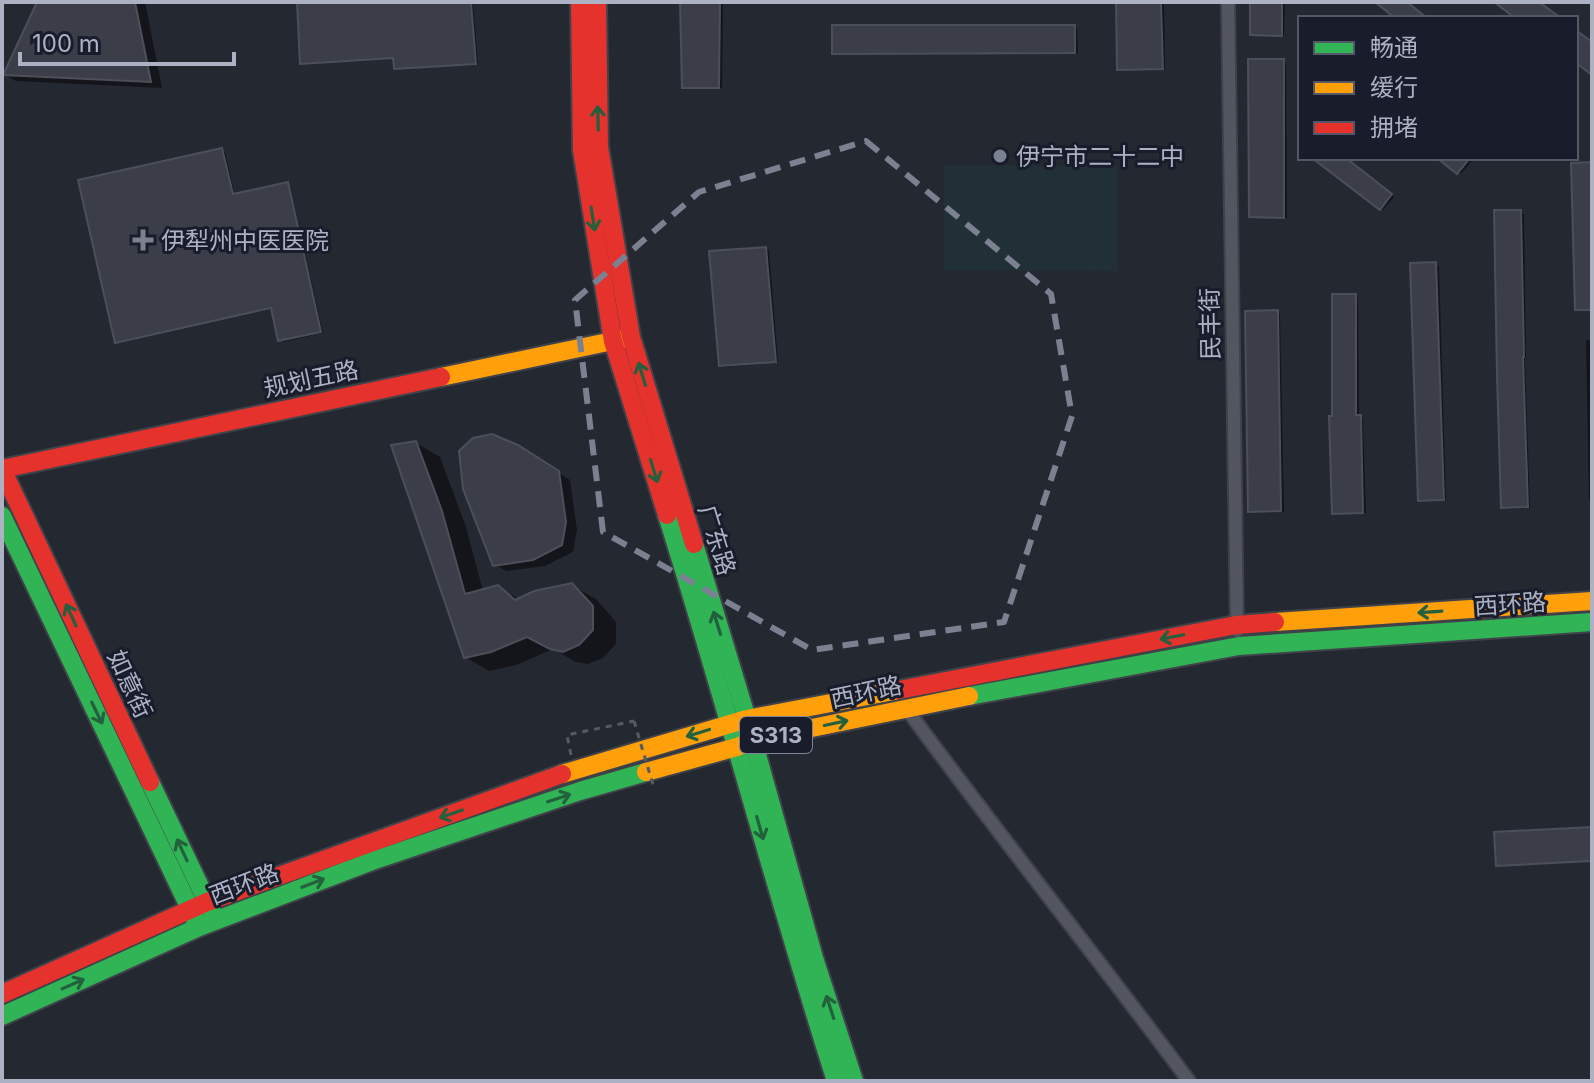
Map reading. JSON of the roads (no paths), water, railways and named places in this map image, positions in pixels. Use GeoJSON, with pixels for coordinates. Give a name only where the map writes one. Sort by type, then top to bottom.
{"type":"FeatureCollection","features":[{"type":"Feature","properties":{"kind":"street","name":"广东路"},"geometry":{"type":"LineString","coordinates":[[580,2],[582,150],[622,339],[745,744],[854,1081]]}},
{"type":"Feature","properties":{"kind":"street","name":"广东路"},"geometry":{"type":"LineString","coordinates":[[597,2],[599,147],[622,339]]}},
{"type":"Feature","properties":{"kind":"street","name":"民丰街"},"geometry":{"type":"LineString","coordinates":[[1228,2],[1236,625],[1239,646]]}},
{"type":"Feature","properties":{"kind":"street","name":"规划五路"},"geometry":{"type":"LineString","coordinates":[[2,469],[622,339]]}},
{"type":"Feature","properties":{"kind":"street","name":"如意街"},"geometry":{"type":"LineString","coordinates":[[2,469],[207,924]]}},
{"type":"Feature","properties":{"kind":"street","name":"如意街"},"geometry":{"type":"LineString","coordinates":[[2,516],[199,906]]}},
{"type":"Feature","properties":{"kind":"street","name":"西环路"},"geometry":{"type":"LineString","coordinates":[[2,994],[199,906],[574,770],[738,721],[1236,625],[1592,601]]}},
{"type":"Feature","properties":{"kind":"street","name":"西环路"},"geometry":{"type":"LineString","coordinates":[[2,1016],[207,924],[372,861],[580,791],[745,744],[906,708],[1239,646],[1592,622]]}},
{"type":"Feature","properties":{"kind":"street"},"geometry":{"type":"LineString","coordinates":[[906,708],[971,798],[1189,1081]]}},
{"type":"Feature","properties":{"kind":"street","name":"广东路"},"geometry":{"type":"LineString","coordinates":[[745,744],[798,962],[836,1081]]}},
{"type":"Feature","properties":{"kind":"place","name":"伊宁市二十二中"},"geometry":{"type":"Point","coordinates":[1000,156]}},
{"type":"Feature","properties":{"kind":"place","name":"伊犁州中医医院"},"geometry":{"type":"Point","coordinates":[143,240]}}]}
